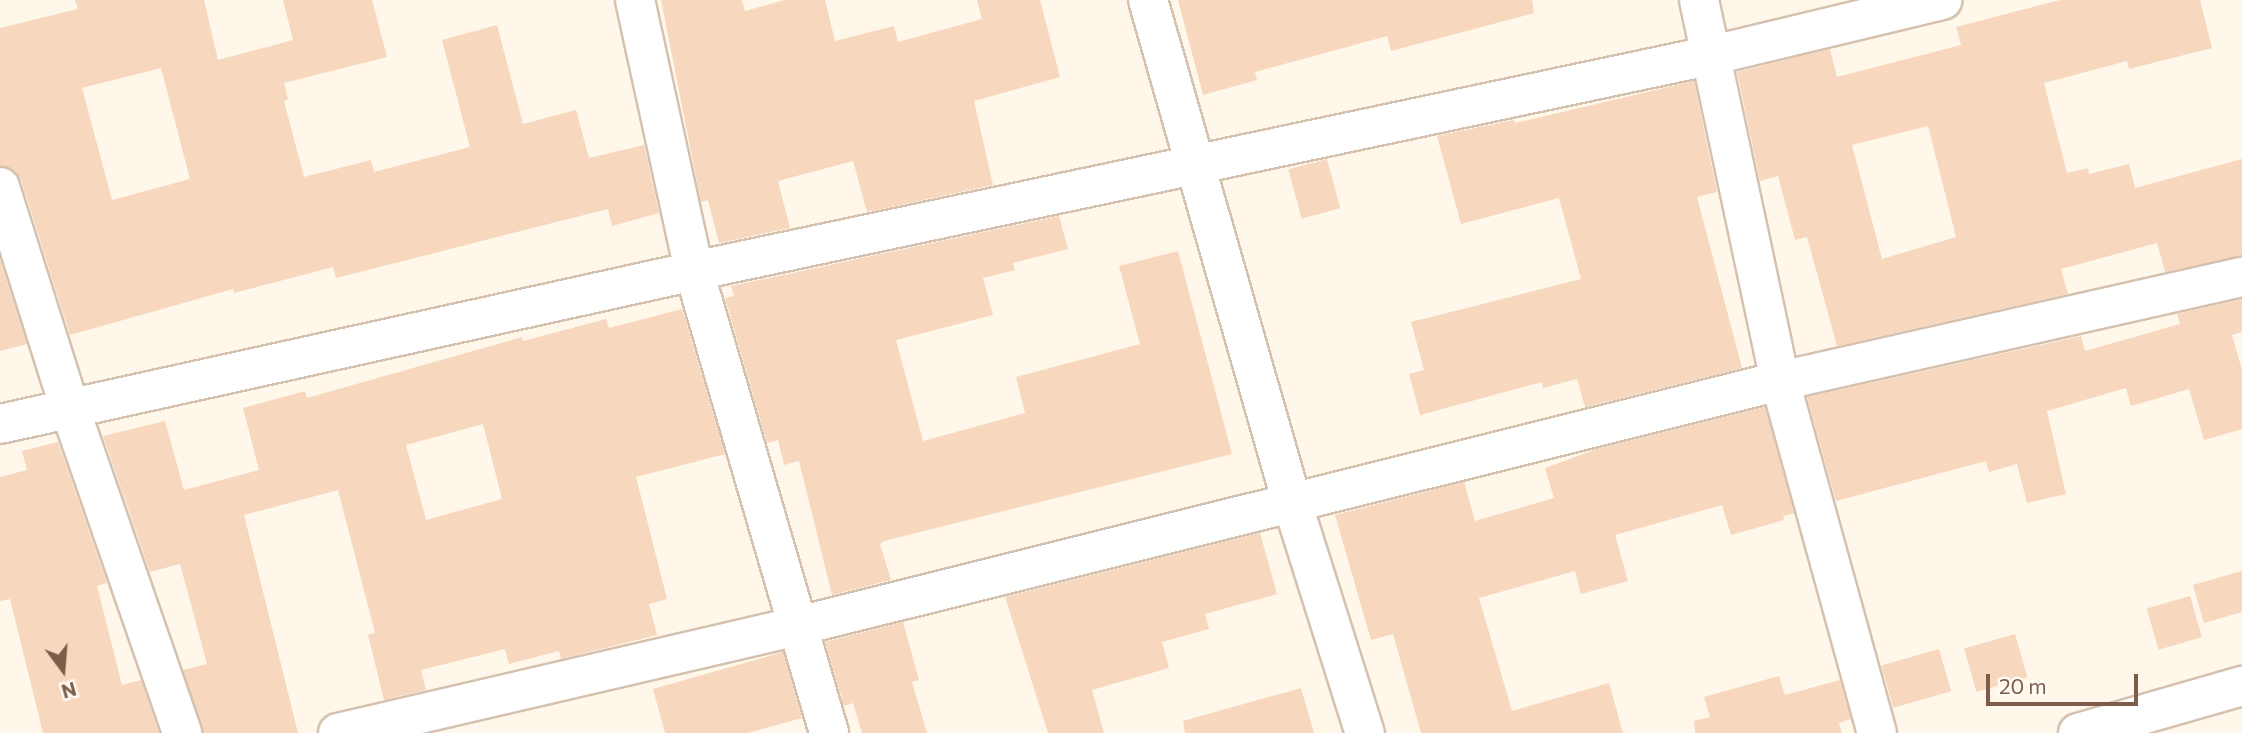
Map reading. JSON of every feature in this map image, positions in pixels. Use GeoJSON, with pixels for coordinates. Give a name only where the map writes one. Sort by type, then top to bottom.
{"type":"FeatureCollection","features":[{"type":"Feature","properties":{"kind":"street"},"geometry":{"type":"LineString","coordinates":[[635,0],[694,271],[829,733]]}},
{"type":"Feature","properties":{"kind":"street"},"geometry":{"type":"LineString","coordinates":[[1147,0],[1291,499],[1365,733]]}},
{"type":"Feature","properties":{"kind":"street"},"geometry":{"type":"LineString","coordinates":[[1699,0],[1713,55],[1780,381],[1877,733]]}},
{"type":"Feature","properties":{"kind":"street"},"geometry":{"type":"LineString","coordinates":[[0,424],[694,271],[1713,55],[1942,0]]}},
{"type":"Feature","properties":{"kind":"street"},"geometry":{"type":"LineString","coordinates":[[0,187],[70,409],[183,733]]}},
{"type":"Feature","properties":{"kind":"street"},"geometry":{"type":"LineString","coordinates":[[338,733],[798,626],[1291,499],[1780,381],[2242,277]]}},
{"type":"Feature","properties":{"kind":"street"},"geometry":{"type":"LineString","coordinates":[[2078,733],[2242,686]]}},
{"type":"Feature","properties":{"kind":"building"},"geometry":{"type":"Polygon","coordinates":[[[75,0],[204,0],[218,60],[293,40],[283,0],[372,0],[387,57],[284,83],[288,99],[284,101],[304,177],[371,160],[374,172],[470,147],[442,40],[497,25],[523,124],[576,110],[589,158],[644,145],[659,213],[612,226],[608,209],[336,278],[333,267],[234,293],[233,289],[70,335],[21,180],[14,170],[0,166],[0,28],[78,9],[75,0]],[[161,68],[82,88],[112,200],[190,179],[161,68]]]}},
{"type":"Feature","properties":{"kind":"building"},"geometry":{"type":"Polygon","coordinates":[[[661,0],[742,0],[745,11],[785,0],[825,0],[835,41],[894,26],[898,42],[982,19],[977,0],[1040,0],[1060,77],[974,101],[993,185],[867,212],[853,161],[778,181],[790,228],[719,243],[708,200],[701,202],[661,0]]]}},
{"type":"Feature","properties":{"kind":"building"},"geometry":{"type":"Polygon","coordinates":[[[1178,0],[1532,0],[1534,13],[1391,51],[1387,36],[1255,72],[1257,80],[1203,95],[1178,0]]]}},
{"type":"Feature","properties":{"kind":"building"},"geometry":{"type":"Polygon","coordinates":[[[2060,0],[2200,0],[2212,48],[2129,69],[2127,61],[2044,83],[2067,173],[2088,168],[2089,174],[2129,164],[2135,188],[2242,159],[2242,256],[2165,272],[2157,243],[2061,269],[2068,294],[1837,346],[1807,237],[1795,240],[1778,176],[1760,181],[1737,72],[1830,49],[1837,77],[1961,45],[1956,27],[2060,0]],[[1928,126],[1852,145],[1882,259],[1956,237],[1928,126]]]}},
{"type":"Feature","properties":{"kind":"building"},"geometry":{"type":"Polygon","coordinates":[[[1694,81],[1717,192],[1697,197],[1742,368],[1585,407],[1577,379],[1543,388],[1542,382],[1420,415],[1409,374],[1424,370],[1411,322],[1581,279],[1559,198],[1461,224],[1437,136],[1514,120],[1515,123],[1694,81]]]}},
{"type":"Feature","properties":{"kind":"building"},"geometry":{"type":"Polygon","coordinates":[[[1327,159],[1340,208],[1302,219],[1288,169],[1327,159]]]}},
{"type":"Feature","properties":{"kind":"building"},"geometry":{"type":"Polygon","coordinates":[[[1059,216],[1068,249],[1013,263],[1015,270],[983,278],[993,315],[896,340],[923,441],[1025,413],[1016,377],[1140,344],[1119,266],[1178,251],[1232,454],[884,541],[880,544],[891,580],[832,595],[799,461],[784,465],[778,440],[767,443],[725,298],[734,296],[731,286],[1059,216]]]}},
{"type":"Feature","properties":{"kind":"building"},"geometry":{"type":"Polygon","coordinates":[[[0,260],[27,344],[0,351],[0,260]]]}},
{"type":"Feature","properties":{"kind":"building"},"geometry":{"type":"Polygon","coordinates":[[[2242,299],[2242,332],[2232,335],[2242,370],[2242,429],[2204,440],[2189,389],[2131,406],[2126,388],[2047,411],[2066,494],[2027,503],[2017,464],[1989,472],[1986,461],[1836,501],[1807,397],[2081,336],[2085,351],[2180,324],[2177,314],[2242,299]]]}},
{"type":"Feature","properties":{"kind":"building"},"geometry":{"type":"Polygon","coordinates":[[[682,309],[725,454],[636,477],[667,599],[649,604],[657,635],[561,659],[559,651],[509,664],[505,649],[421,670],[426,690],[384,700],[368,635],[375,633],[338,490],[244,515],[298,733],[203,733],[183,670],[207,664],[180,564],[150,572],[103,436],[165,421],[184,490],[259,470],[243,408],[305,391],[307,398],[522,337],[523,341],[606,319],[609,328],[682,309]],[[483,424],[406,445],[426,520],[502,499],[483,424]]]}},
{"type":"Feature","properties":{"kind":"building"},"geometry":{"type":"Polygon","coordinates":[[[1765,407],[1794,513],[1783,516],[1784,520],[1731,535],[1722,505],[1615,535],[1628,581],[1581,594],[1575,571],[1479,598],[1512,711],[1609,683],[1623,733],[1421,733],[1393,634],[1371,640],[1335,515],[1464,482],[1475,521],[1554,498],[1545,468],[1597,449],[1765,407]]]}},
{"type":"Feature","properties":{"kind":"building"},"geometry":{"type":"Polygon","coordinates":[[[58,442],[107,583],[97,586],[122,685],[141,680],[159,733],[43,733],[10,599],[0,601],[0,477],[27,470],[22,451],[58,442]]]}},
{"type":"Feature","properties":{"kind":"building"},"geometry":{"type":"Polygon","coordinates":[[[1260,533],[1277,594],[1205,614],[1209,629],[1162,642],[1169,668],[1092,690],[1104,733],[1048,733],[1005,597],[1260,533]]]}},
{"type":"Feature","properties":{"kind":"building"},"geometry":{"type":"Polygon","coordinates":[[[2242,571],[2242,612],[2204,623],[2193,585],[2242,571]]]}},
{"type":"Feature","properties":{"kind":"building"},"geometry":{"type":"Polygon","coordinates":[[[2190,596],[2202,637],[2159,650],[2147,608],[2190,596]]]}},
{"type":"Feature","properties":{"kind":"building"},"geometry":{"type":"Polygon","coordinates":[[[903,622],[919,680],[912,682],[927,733],[862,733],[853,703],[844,706],[825,642],[903,622]]]}},
{"type":"Feature","properties":{"kind":"building"},"geometry":{"type":"Polygon","coordinates":[[[2015,634],[2027,677],[1976,692],[1964,649],[2015,634]]]}},
{"type":"Feature","properties":{"kind":"building"},"geometry":{"type":"Polygon","coordinates":[[[1939,649],[1951,691],[1893,708],[1881,666],[1939,649]]]}},
{"type":"Feature","properties":{"kind":"building"},"geometry":{"type":"Polygon","coordinates":[[[783,652],[802,718],[748,733],[665,733],[653,689],[783,652]]]}},
{"type":"Feature","properties":{"kind":"building"},"geometry":{"type":"Polygon","coordinates":[[[1779,676],[1785,695],[1840,680],[1851,719],[1839,723],[1842,733],[1695,733],[1694,721],[1710,717],[1704,697],[1779,676]]]}},
{"type":"Feature","properties":{"kind":"building"},"geometry":{"type":"Polygon","coordinates":[[[1301,688],[1314,733],[1185,733],[1183,721],[1301,688]]]}}]}
